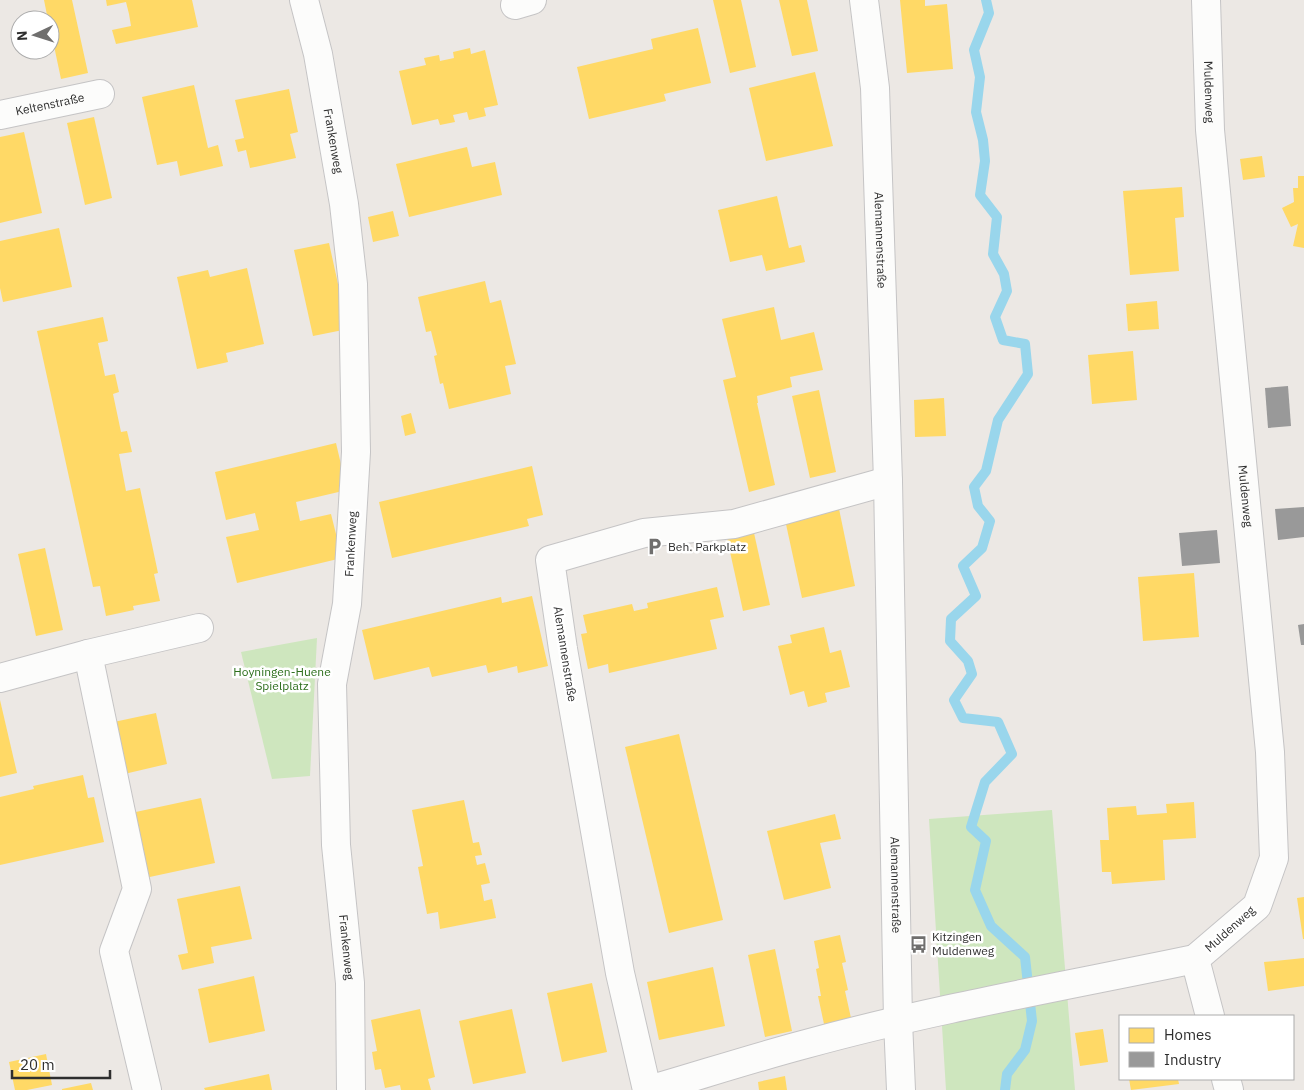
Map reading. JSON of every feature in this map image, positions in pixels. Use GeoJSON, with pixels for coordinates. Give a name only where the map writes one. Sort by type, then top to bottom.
{"type":"FeatureCollection","features":[{"type":"Feature","properties":{"kind":"street","name":"Frankenweg"},"geometry":{"type":"LineString","coordinates":[[304,0],[318,54],[344,204],[353,284],[356,452],[347,604],[332,684],[336,845],[350,983],[351,1090]]}},
{"type":"Feature","properties":{"kind":"street","name":"Alemannenstraße"},"geometry":{"type":"LineString","coordinates":[[864,0],[875,88],[888,481],[898,1021],[901,1090]]}},
{"type":"Feature","properties":{"kind":"street","name":"Muldenweg"},"geometry":{"type":"LineString","coordinates":[[898,1021],[1195,960],[1257,906],[1274,858],[1270,752],[1210,130],[1206,0]]}},
{"type":"Feature","properties":{"kind":"street","name":"Keltenstraße"},"geometry":{"type":"LineString","coordinates":[[0,115],[100,94]]}},
{"type":"Feature","properties":{"kind":"street","name":"Alemannenstraße"},"geometry":{"type":"LineString","coordinates":[[888,481],[734,524],[644,533],[550,560],[563,649],[620,973],[648,1090],[806,1044],[898,1021]]}},
{"type":"Feature","properties":{"kind":"street"},"geometry":{"type":"LineString","coordinates":[[0,678],[88,654],[199,628]]}},
{"type":"Feature","properties":{"kind":"street"},"geometry":{"type":"LineString","coordinates":[[88,654],[137,889],[114,951],[147,1090]]}},
{"type":"Feature","properties":{"kind":"street","name":"Muldenweg"},"geometry":{"type":"LineString","coordinates":[[1195,960],[1210,1015]]}},
{"type":"Feature","properties":{"kind":"green space","name":"Hoyningen-Huene Spielplatz"},"geometry":{"type":"Polygon","coordinates":[[[317,638],[310,776],[272,779],[241,652],[317,638]]]}},
{"type":"Feature","properties":{"kind":"green space"},"geometry":{"type":"Polygon","coordinates":[[[1052,810],[1075,1090],[946,1090],[929,819],[1052,810]]]}},
{"type":"Feature","properties":{"kind":"building: Homes"},"geometry":{"type":"Polygon","coordinates":[[[44,0],[72,0],[88,73],[61,79],[57,60],[60,60],[60,10],[46,10],[44,0]]]}},
{"type":"Feature","properties":{"kind":"building: Homes"},"geometry":{"type":"Polygon","coordinates":[[[106,0],[192,0],[198,27],[116,44],[112,30],[131,26],[129,14],[126,2],[107,6],[106,0]]]}},
{"type":"Feature","properties":{"kind":"building: Homes"},"geometry":{"type":"Polygon","coordinates":[[[713,0],[741,0],[756,67],[730,73],[713,0]]]}},
{"type":"Feature","properties":{"kind":"building: Homes"},"geometry":{"type":"Polygon","coordinates":[[[779,0],[807,0],[818,51],[792,56],[779,0]]]}},
{"type":"Feature","properties":{"kind":"building: Homes"},"geometry":{"type":"Polygon","coordinates":[[[900,0],[925,0],[925,6],[947,4],[953,69],[907,73],[900,0]]]}},
{"type":"Feature","properties":{"kind":"building: Homes"},"geometry":{"type":"Polygon","coordinates":[[[698,28],[711,83],[664,94],[666,101],[589,119],[577,67],[653,49],[651,39],[698,28]]]}},
{"type":"Feature","properties":{"kind":"building: Homes"},"geometry":{"type":"Polygon","coordinates":[[[470,48],[471,54],[485,50],[498,105],[484,108],[486,116],[469,120],[467,112],[453,115],[455,122],[440,125],[438,119],[412,125],[399,71],[426,65],[424,58],[439,55],[440,61],[454,58],[453,52],[470,48]]]}},
{"type":"Feature","properties":{"kind":"building: Homes"},"geometry":{"type":"Polygon","coordinates":[[[815,72],[833,146],[766,161],[749,88],[815,72]]]}},
{"type":"Feature","properties":{"kind":"building: Homes"},"geometry":{"type":"Polygon","coordinates":[[[194,85],[208,148],[218,145],[223,166],[180,176],[177,161],[157,165],[142,97],[194,85]]]}},
{"type":"Feature","properties":{"kind":"building: Homes"},"geometry":{"type":"Polygon","coordinates":[[[289,89],[298,132],[290,134],[296,158],[250,168],[246,150],[238,152],[235,140],[244,138],[235,100],[289,89]]]}},
{"type":"Feature","properties":{"kind":"building: Homes"},"geometry":{"type":"Polygon","coordinates":[[[94,117],[112,198],[85,205],[67,123],[94,117]]]}},
{"type":"Feature","properties":{"kind":"building: Homes"},"geometry":{"type":"Polygon","coordinates":[[[24,132],[42,213],[0,223],[0,137],[24,132]]]}},
{"type":"Feature","properties":{"kind":"building: Homes"},"geometry":{"type":"Polygon","coordinates":[[[467,147],[472,167],[495,162],[502,195],[409,217],[396,164],[467,147]]]}},
{"type":"Feature","properties":{"kind":"building: Homes"},"geometry":{"type":"Polygon","coordinates":[[[1262,156],[1265,177],[1243,180],[1240,159],[1262,156]]]}},
{"type":"Feature","properties":{"kind":"building: Homes"},"geometry":{"type":"Polygon","coordinates":[[[1298,176],[1304,176],[1304,248],[1293,246],[1298,224],[1291,227],[1282,208],[1294,202],[1293,188],[1298,188],[1298,176]]]}},
{"type":"Feature","properties":{"kind":"building: Homes"},"geometry":{"type":"Polygon","coordinates":[[[1182,187],[1184,217],[1175,218],[1179,271],[1130,275],[1123,191],[1182,187]]]}},
{"type":"Feature","properties":{"kind":"building: Homes"},"geometry":{"type":"Polygon","coordinates":[[[777,196],[789,248],[801,245],[805,262],[766,271],[762,255],[730,262],[718,210],[777,196]]]}},
{"type":"Feature","properties":{"kind":"building: Homes"},"geometry":{"type":"Polygon","coordinates":[[[393,211],[399,236],[373,242],[368,217],[393,211]]]}},
{"type":"Feature","properties":{"kind":"building: Homes"},"geometry":{"type":"Polygon","coordinates":[[[59,228],[72,287],[3,302],[0,288],[0,241],[59,228]]]}},
{"type":"Feature","properties":{"kind":"building: Homes"},"geometry":{"type":"Polygon","coordinates":[[[329,243],[348,329],[313,336],[294,250],[329,243]]]}},
{"type":"Feature","properties":{"kind":"building: Homes"},"geometry":{"type":"Polygon","coordinates":[[[247,268],[264,344],[226,353],[228,362],[197,369],[177,277],[208,270],[210,277],[247,268]]]}},
{"type":"Feature","properties":{"kind":"building: Homes"},"geometry":{"type":"Polygon","coordinates":[[[485,281],[490,303],[501,300],[516,364],[505,366],[511,394],[449,409],[443,383],[440,384],[434,356],[437,355],[431,331],[426,332],[418,297],[485,281]]]}},
{"type":"Feature","properties":{"kind":"building: Homes"},"geometry":{"type":"Polygon","coordinates":[[[1157,301],[1159,329],[1128,331],[1126,304],[1157,301]]]}},
{"type":"Feature","properties":{"kind":"building: Homes"},"geometry":{"type":"Polygon","coordinates":[[[774,307],[781,340],[814,332],[823,370],[790,377],[792,387],[757,396],[775,485],[749,492],[723,380],[736,377],[722,319],[774,307]]]}},
{"type":"Feature","properties":{"kind":"building: Homes"},"geometry":{"type":"Polygon","coordinates":[[[103,317],[108,341],[98,343],[105,376],[115,374],[119,392],[113,394],[121,432],[127,431],[132,452],[119,454],[126,491],[140,488],[158,573],[154,574],[160,601],[133,606],[134,610],[106,616],[100,586],[93,587],[37,331],[103,317]]]}},
{"type":"Feature","properties":{"kind":"building: Homes"},"geometry":{"type":"Polygon","coordinates":[[[1133,351],[1137,400],[1092,404],[1088,355],[1133,351]]]}},
{"type":"Feature","properties":{"kind":"building: Homes"},"geometry":{"type":"Polygon","coordinates":[[[819,390],[836,472],[810,478],[792,396],[819,390]]]}},
{"type":"Feature","properties":{"kind":"building: Homes"},"geometry":{"type":"Polygon","coordinates":[[[944,398],[946,436],[915,437],[914,400],[944,398]]]}},
{"type":"Feature","properties":{"kind":"building: Homes"},"geometry":{"type":"Polygon","coordinates":[[[411,413],[416,433],[405,436],[401,416],[411,413]]]}},
{"type":"Feature","properties":{"kind":"building: Homes"},"geometry":{"type":"Polygon","coordinates":[[[336,443],[347,490],[296,502],[300,521],[331,514],[342,558],[237,583],[226,537],[259,530],[255,513],[226,520],[215,472],[336,443]]]}},
{"type":"Feature","properties":{"kind":"building: Homes"},"geometry":{"type":"Polygon","coordinates":[[[532,466],[543,515],[527,519],[529,526],[392,558],[379,502],[532,466]]]}},
{"type":"Feature","properties":{"kind":"building: Homes"},"geometry":{"type":"Polygon","coordinates":[[[838,504],[855,586],[802,598],[784,515],[838,504]]]}},
{"type":"Feature","properties":{"kind":"building: Homes"},"geometry":{"type":"Polygon","coordinates":[[[752,524],[770,605],[743,611],[725,529],[752,524]]]}},
{"type":"Feature","properties":{"kind":"building: Homes"},"geometry":{"type":"Polygon","coordinates":[[[45,548],[63,630],[36,636],[18,554],[45,548]]]}},
{"type":"Feature","properties":{"kind":"building: Homes"},"geometry":{"type":"Polygon","coordinates":[[[1194,573],[1199,637],[1143,641],[1138,577],[1194,573]]]}},
{"type":"Feature","properties":{"kind":"building: Homes"},"geometry":{"type":"Polygon","coordinates":[[[717,587],[724,617],[710,620],[717,649],[609,673],[608,664],[588,669],[581,634],[587,633],[583,615],[632,604],[634,611],[648,608],[647,603],[717,587]]]}},
{"type":"Feature","properties":{"kind":"building: Homes"},"geometry":{"type":"Polygon","coordinates":[[[532,596],[548,666],[518,673],[517,666],[488,673],[486,665],[432,677],[429,667],[374,680],[362,630],[501,597],[502,603],[532,596]]]}},
{"type":"Feature","properties":{"kind":"building: Homes"},"geometry":{"type":"Polygon","coordinates":[[[824,627],[830,653],[841,650],[850,687],[825,693],[827,702],[808,707],[804,691],[790,695],[778,646],[792,643],[790,635],[824,627]]]}},
{"type":"Feature","properties":{"kind":"building: Homes"},"geometry":{"type":"Polygon","coordinates":[[[0,700],[17,773],[0,777],[0,700]]]}},
{"type":"Feature","properties":{"kind":"building: Homes"},"geometry":{"type":"Polygon","coordinates":[[[156,713],[167,764],[120,775],[109,723],[156,713]]]}},
{"type":"Feature","properties":{"kind":"building: Homes"},"geometry":{"type":"Polygon","coordinates":[[[679,734],[723,920],[669,933],[625,747],[679,734]]]}},
{"type":"Feature","properties":{"kind":"building: Homes"},"geometry":{"type":"Polygon","coordinates":[[[83,775],[88,798],[94,797],[104,842],[0,865],[0,797],[34,789],[33,786],[83,775]]]}},
{"type":"Feature","properties":{"kind":"building: Homes"},"geometry":{"type":"Polygon","coordinates":[[[201,798],[215,863],[145,878],[131,813],[201,798]]]}},
{"type":"Feature","properties":{"kind":"building: Homes"},"geometry":{"type":"Polygon","coordinates":[[[464,800],[473,843],[479,842],[482,855],[475,856],[477,865],[485,863],[490,883],[481,885],[484,901],[492,899],[496,918],[440,929],[438,912],[427,914],[418,867],[423,866],[412,810],[464,800]]]}},
{"type":"Feature","properties":{"kind":"building: Homes"},"geometry":{"type":"Polygon","coordinates":[[[1194,802],[1196,838],[1163,840],[1165,880],[1112,884],[1111,872],[1102,872],[1100,840],[1109,840],[1107,808],[1136,806],[1137,815],[1167,813],[1166,804],[1194,802]]]}},
{"type":"Feature","properties":{"kind":"building: Homes"},"geometry":{"type":"Polygon","coordinates":[[[835,814],[841,839],[820,843],[831,888],[784,900],[767,831],[835,814]]]}},
{"type":"Feature","properties":{"kind":"building: Homes"},"geometry":{"type":"Polygon","coordinates":[[[240,886],[252,939],[211,947],[214,963],[182,970],[178,955],[188,953],[177,899],[240,886]]]}},
{"type":"Feature","properties":{"kind":"building: Homes"},"geometry":{"type":"Polygon","coordinates":[[[1304,897],[1304,939],[1303,939],[1297,898],[1304,897]]]}},
{"type":"Feature","properties":{"kind":"building: Homes"},"geometry":{"type":"Polygon","coordinates":[[[840,935],[846,962],[842,963],[848,990],[845,991],[851,1018],[824,1024],[818,996],[821,996],[816,969],[819,968],[814,941],[840,935]]]}},
{"type":"Feature","properties":{"kind":"building: Homes"},"geometry":{"type":"Polygon","coordinates":[[[775,949],[792,1031],[765,1037],[748,955],[775,949]]]}},
{"type":"Feature","properties":{"kind":"building: Homes"},"geometry":{"type":"Polygon","coordinates":[[[1304,958],[1304,986],[1268,991],[1264,962],[1304,958]]]}},
{"type":"Feature","properties":{"kind":"building: Homes"},"geometry":{"type":"Polygon","coordinates":[[[713,967],[725,1026],[659,1040],[647,982],[713,967]]]}},
{"type":"Feature","properties":{"kind":"building: Homes"},"geometry":{"type":"Polygon","coordinates":[[[254,976],[265,1031],[209,1043],[198,989],[254,976]]]}},
{"type":"Feature","properties":{"kind":"building: Homes"},"geometry":{"type":"Polygon","coordinates":[[[592,983],[607,1052],[562,1062],[547,993],[592,983]]]}},
{"type":"Feature","properties":{"kind":"building: Homes"},"geometry":{"type":"Polygon","coordinates":[[[420,1009],[435,1077],[428,1079],[431,1090],[401,1090],[400,1085],[385,1088],[381,1069],[375,1070],[372,1052],[377,1051],[371,1020],[420,1009]]]}},
{"type":"Feature","properties":{"kind":"building: Homes"},"geometry":{"type":"Polygon","coordinates":[[[512,1009],[526,1073],[473,1084],[459,1021],[512,1009]]]}},
{"type":"Feature","properties":{"kind":"building: Homes"},"geometry":{"type":"Polygon","coordinates":[[[1103,1029],[1108,1062],[1080,1066],[1075,1033],[1103,1029]]]}},
{"type":"Feature","properties":{"kind":"building: Homes"},"geometry":{"type":"Polygon","coordinates":[[[46,1054],[52,1085],[27,1090],[15,1090],[9,1062],[46,1054]]]}},
{"type":"Feature","properties":{"kind":"building: Homes"},"geometry":{"type":"Polygon","coordinates":[[[269,1074],[272,1090],[205,1090],[204,1088],[269,1074]]]}},
{"type":"Feature","properties":{"kind":"building: Homes"},"geometry":{"type":"Polygon","coordinates":[[[785,1076],[787,1090],[759,1090],[758,1082],[785,1076]]]}},
{"type":"Feature","properties":{"kind":"building: Homes"},"geometry":{"type":"Polygon","coordinates":[[[1129,1080],[1178,1080],[1179,1084],[1131,1090],[1129,1080]]]}},
{"type":"Feature","properties":{"kind":"building: Homes"},"geometry":{"type":"Polygon","coordinates":[[[91,1083],[93,1090],[62,1090],[62,1089],[91,1083]]]}},
{"type":"Feature","properties":{"kind":"building: Industry"},"geometry":{"type":"Polygon","coordinates":[[[1288,386],[1291,426],[1268,428],[1265,388],[1288,386]]]}},
{"type":"Feature","properties":{"kind":"building: Industry"},"geometry":{"type":"Polygon","coordinates":[[[1304,507],[1304,537],[1278,540],[1275,509],[1304,507]]]}},
{"type":"Feature","properties":{"kind":"building: Industry"},"geometry":{"type":"Polygon","coordinates":[[[1217,530],[1220,563],[1182,566],[1179,533],[1217,530]]]}},
{"type":"Feature","properties":{"kind":"building: Industry"},"geometry":{"type":"Polygon","coordinates":[[[1304,624],[1304,645],[1301,645],[1298,625],[1304,624]]]}},
{"type":"Feature","properties":{"kind":"waterway"},"geometry":{"type":"LineString","coordinates":[[986,0],[989,13],[974,50],[980,77],[976,112],[983,140],[985,161],[980,195],[997,217],[993,254],[1004,274],[1007,291],[995,317],[1003,340],[1025,344],[1028,374],[998,420],[986,471],[974,487],[978,506],[990,521],[982,548],[963,566],[976,596],[951,619],[950,641],[968,661],[972,674],[954,700],[963,718],[998,722],[1012,754],[985,782],[971,827],[986,841],[975,890],[991,926],[1025,957],[1032,1021],[1025,1050],[1007,1074],[1005,1090]]}},
{"type":"Feature","properties":{"kind":"place","name":"Beh. Parkplatz"},"geometry":{"type":"Point","coordinates":[654,547]}},
{"type":"Feature","properties":{"kind":"place","name":"Kitzingen Muldenweg"},"geometry":{"type":"Point","coordinates":[918,944]}}]}
